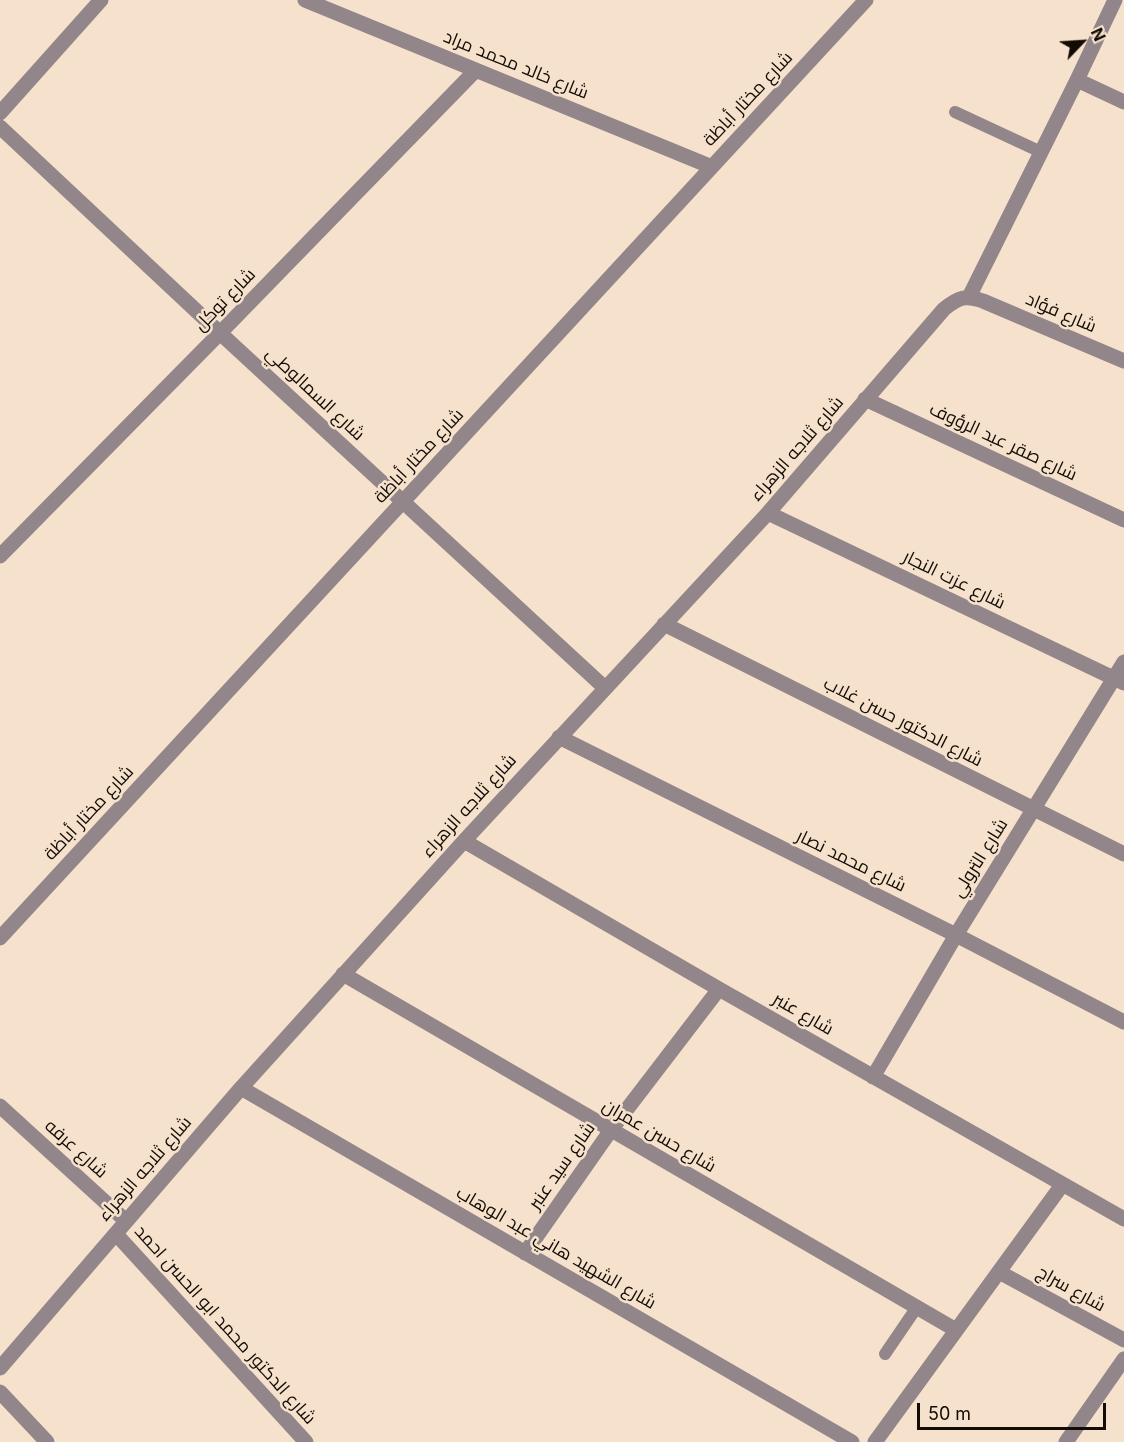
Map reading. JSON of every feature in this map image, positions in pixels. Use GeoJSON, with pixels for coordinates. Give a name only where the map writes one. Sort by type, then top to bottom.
{"type":"FeatureCollection","features":[{"type":"Feature","properties":{"kind":"street"},"geometry":{"type":"LineString","coordinates":[[0,113],[101,0]]}},
{"type":"Feature","properties":{"kind":"street","name":"شارع خالد محمد مراد"},"geometry":{"type":"LineString","coordinates":[[307,0],[712,167]]}},
{"type":"Feature","properties":{"kind":"street","name":"شارع مختار أباظة"},"geometry":{"type":"LineString","coordinates":[[0,938],[866,0]]}},
{"type":"Feature","properties":{"kind":"street"},"geometry":{"type":"LineString","coordinates":[[976,299],[1041,152],[1115,0]]}},
{"type":"Feature","properties":{"kind":"street","name":"شارع توكل"},"geometry":{"type":"LineString","coordinates":[[0,556],[476,70]]}},
{"type":"Feature","properties":{"kind":"street"},"geometry":{"type":"LineString","coordinates":[[1077,80],[1124,102]]}},
{"type":"Feature","properties":{"kind":"street","name":"شارع السمالوطي"},"geometry":{"type":"LineString","coordinates":[[0,127],[605,688]]}},
{"type":"Feature","properties":{"kind":"street","name":"شارع فؤاد"},"geometry":{"type":"LineString","coordinates":[[976,299],[1124,361]]}},
{"type":"Feature","properties":{"kind":"street","name":"شارع ثلاجه الزهراء"},"geometry":{"type":"LineString","coordinates":[[0,1368],[241,1088],[559,737],[768,513],[944,309],[955,300],[976,299]]}},
{"type":"Feature","properties":{"kind":"street","name":"شارع صقر عبد الرؤوف"},"geometry":{"type":"LineString","coordinates":[[865,399],[1124,520]]}},
{"type":"Feature","properties":{"kind":"street","name":"شارع عزت النجار"},"geometry":{"type":"LineString","coordinates":[[768,513],[1119,681]]}},
{"type":"Feature","properties":{"kind":"street","name":"شارع الدكتور حسن غلاب"},"geometry":{"type":"LineString","coordinates":[[664,624],[1124,854]]}},
{"type":"Feature","properties":{"kind":"street","name":"شارع الترولي"},"geometry":{"type":"LineString","coordinates":[[873,1077],[956,935],[1034,809],[1119,681],[1124,662]]}},
{"type":"Feature","properties":{"kind":"street","name":"شارع محمد نصار"},"geometry":{"type":"LineString","coordinates":[[559,737],[956,935],[1124,1022]]}},
{"type":"Feature","properties":{"kind":"street","name":"شارع عنبر"},"geometry":{"type":"LineString","coordinates":[[464,841],[1124,1219]]}},
{"type":"Feature","properties":{"kind":"street","name":"شارع حسن عمران"},"geometry":{"type":"LineString","coordinates":[[343,974],[956,1330]]}},
{"type":"Feature","properties":{"kind":"street","name":"شارع سيد عنبر"},"geometry":{"type":"LineString","coordinates":[[525,1253],[611,1130],[719,989]]}},
{"type":"Feature","properties":{"kind":"street","name":"شارع الشهيد هاني عبد الوهاب"},"geometry":{"type":"LineString","coordinates":[[241,1088],[852,1442]]}},
{"type":"Feature","properties":{"kind":"street","name":"شارع عرفه"},"geometry":{"type":"LineString","coordinates":[[0,1106],[126,1221]]}},
{"type":"Feature","properties":{"kind":"street"},"geometry":{"type":"LineString","coordinates":[[875,1442],[1062,1185]]}},
{"type":"Feature","properties":{"kind":"street","name":"شارع الدكتور محمد ابو الحسن احمد"},"geometry":{"type":"LineString","coordinates":[[116,1234],[306,1442]]}},
{"type":"Feature","properties":{"kind":"street","name":"شارع سراج"},"geometry":{"type":"LineString","coordinates":[[999,1272],[1124,1340]]}},
{"type":"Feature","properties":{"kind":"street"},"geometry":{"type":"LineString","coordinates":[[1066,1442],[1124,1359]]}},
{"type":"Feature","properties":{"kind":"street"},"geometry":{"type":"LineString","coordinates":[[0,1392],[47,1442]]}},
{"type":"Feature","properties":{"kind":"lane"},"geometry":{"type":"LineString","coordinates":[[955,112],[1041,152]]}},
{"type":"Feature","properties":{"kind":"lane"},"geometry":{"type":"LineString","coordinates":[[885,1354],[917,1307]]}}]}
